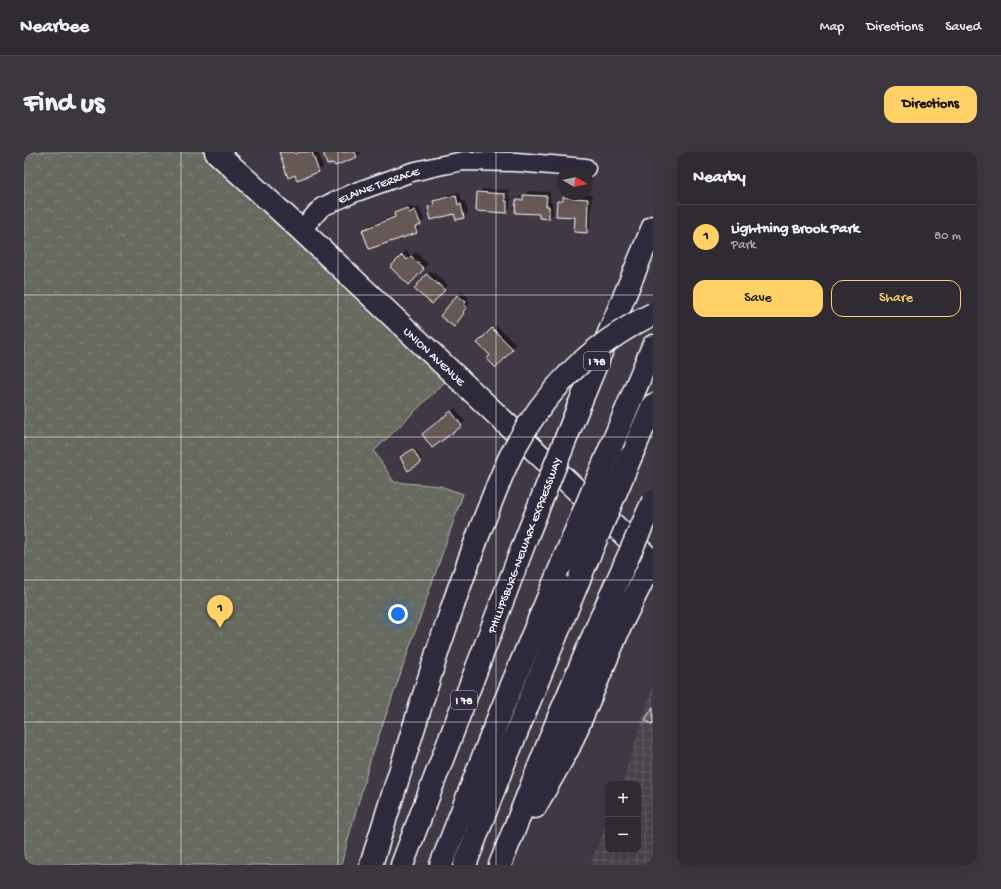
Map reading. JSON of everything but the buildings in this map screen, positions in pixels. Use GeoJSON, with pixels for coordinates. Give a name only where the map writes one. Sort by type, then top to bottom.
{"type":"FeatureCollection","features":[{"type":"Feature","properties":{"kind":"main road","name":"UNION AVENUE"},"geometry":{"type":"LineString","coordinates":[[216,152],[653,560]]}},
{"type":"Feature","properties":{"kind":"main road","name":"PHILLIPSBURG-NEWARK EXPRESSWAY"},"geometry":{"type":"LineString","coordinates":[[402,865],[527,536],[614,319],[653,227]]}},
{"type":"Feature","properties":{"kind":"main road"},"geometry":{"type":"LineString","coordinates":[[614,319],[653,251]]}},
{"type":"Feature","properties":{"kind":"main road"},"geometry":{"type":"LineString","coordinates":[[371,865],[461,581],[490,504],[510,457],[526,428],[555,389],[590,354],[630,326],[653,314]]}},
{"type":"Feature","properties":{"kind":"main road"},"geometry":{"type":"LineString","coordinates":[[441,865],[499,716],[653,346]]}},
{"type":"Feature","properties":{"kind":"main road"},"geometry":{"type":"LineString","coordinates":[[465,865],[502,768],[578,582],[653,405]]}},
{"type":"Feature","properties":{"kind":"main road"},"geometry":{"type":"LineString","coordinates":[[612,618],[653,501]]}},
{"type":"Feature","properties":{"kind":"main road"},"geometry":{"type":"LineString","coordinates":[[501,865],[556,726],[612,618],[653,560]]}},
{"type":"Feature","properties":{"kind":"street","name":"ELAINE TERRACE"},"geometry":{"type":"LineString","coordinates":[[301,230],[322,206],[412,172],[464,161],[517,157],[561,164]]}},
{"type":"Feature","properties":{"kind":"shaded area"},"geometry":{"type":"Polygon","coordinates":[[[653,686],[653,865],[590,865],[605,827],[605,853],[641,853],[641,781],[623,781],[653,686]]]}},
{"type":"Feature","properties":{"kind":"green space"},"geometry":{"type":"Polygon","coordinates":[[[24,152],[216,152],[453,374],[374,451],[394,482],[440,486],[463,494],[370,761],[341,865],[24,865],[24,152]]]}},
{"type":"Feature","properties":{"kind":"place","name":"Lightning Brook Park"},"geometry":{"type":"Point","coordinates":[220,628]}}]}
